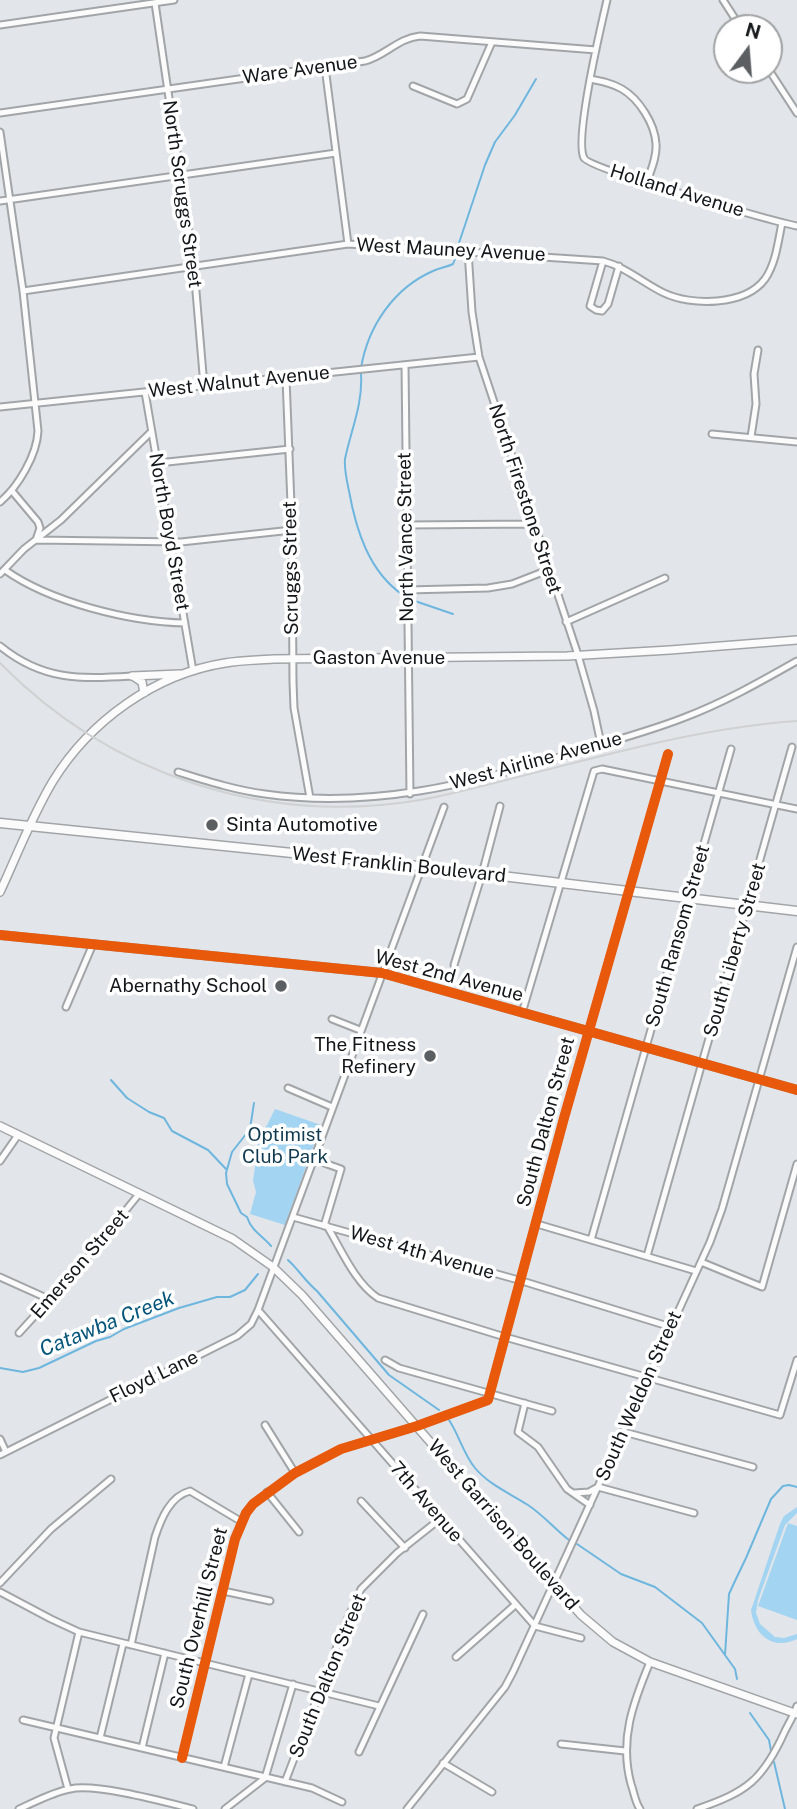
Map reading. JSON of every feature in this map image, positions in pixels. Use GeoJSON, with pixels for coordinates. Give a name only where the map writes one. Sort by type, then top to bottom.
{"type":"FeatureCollection","features":[{"type":"Feature","properties":{"kind":"main road","name":"Gaston Avenue"},"geometry":{"type":"LineString","coordinates":[[0,892],[47,792],[69,758],[103,722],[156,686],[190,672],[226,663],[292,658],[578,655],[797,640]]}},
{"type":"Feature","properties":{"kind":"main road"},"geometry":{"type":"LineString","coordinates":[[132,676],[190,672]]}},
{"type":"Feature","properties":{"kind":"main road"},"geometry":{"type":"LineString","coordinates":[[143,675],[149,677],[156,686]]}},
{"type":"Feature","properties":{"kind":"main road"},"geometry":{"type":"LineString","coordinates":[[132,676],[138,677],[142,682],[144,693]]}},
{"type":"Feature","properties":{"kind":"main road","name":"West Franklin Boulevard"},"geometry":{"type":"LineString","coordinates":[[0,823],[421,867],[797,911]]}},
{"type":"Feature","properties":{"kind":"main road","name":"West Garrison Boulevard"},"geometry":{"type":"LineString","coordinates":[[0,1126],[233,1239],[273,1267],[302,1295],[554,1585],[599,1631],[624,1649],[650,1662],[796,1711]]}},
{"type":"Feature","properties":{"kind":"street"},"geometry":{"type":"LineString","coordinates":[[0,25],[174,0]]}},
{"type":"Feature","properties":{"kind":"street"},"geometry":{"type":"LineString","coordinates":[[607,0],[590,79],[622,89],[639,105],[651,125],[656,145],[647,182]]}},
{"type":"Feature","properties":{"kind":"street","name":"North Scruggs Street"},"geometry":{"type":"LineString","coordinates":[[155,3],[194,268],[204,386]]}},
{"type":"Feature","properties":{"kind":"street","name":"Ware Avenue"},"geometry":{"type":"LineString","coordinates":[[0,113],[373,59],[410,37],[596,50]]}},
{"type":"Feature","properties":{"kind":"street"},"geometry":{"type":"LineString","coordinates":[[413,86],[457,104],[467,99],[492,41]]}},
{"type":"Feature","properties":{"kind":"street"},"geometry":{"type":"LineString","coordinates":[[325,67],[348,244]]}},
{"type":"Feature","properties":{"kind":"street","name":"Holland Avenue"},"geometry":{"type":"LineString","coordinates":[[590,79],[583,133],[583,158],[588,164],[797,226]]}},
{"type":"Feature","properties":{"kind":"street"},"geometry":{"type":"LineString","coordinates":[[778,84],[797,113]]}},
{"type":"Feature","properties":{"kind":"street"},"geometry":{"type":"LineString","coordinates":[[0,132],[23,291],[38,431],[36,448],[12,491],[0,502]]}},
{"type":"Feature","properties":{"kind":"street"},"geometry":{"type":"LineString","coordinates":[[0,201],[335,153]]}},
{"type":"Feature","properties":{"kind":"street","name":"West Mauney Avenue"},"geometry":{"type":"LineString","coordinates":[[23,291],[348,244],[603,261],[619,266],[648,284],[679,298],[731,298],[755,289],[767,276],[774,260],[782,223]]}},
{"type":"Feature","properties":{"kind":"street","name":"North Firestone Street"},"geometry":{"type":"LineString","coordinates":[[468,251],[472,312],[479,357],[578,655],[601,744]]}},
{"type":"Feature","properties":{"kind":"street"},"geometry":{"type":"LineString","coordinates":[[603,261],[590,306],[596,310],[602,311],[608,304],[619,266]]}},
{"type":"Feature","properties":{"kind":"street"},"geometry":{"type":"LineString","coordinates":[[751,437],[757,404],[754,374],[758,350]]}},
{"type":"Feature","properties":{"kind":"street","name":"West Walnut Avenue"},"geometry":{"type":"LineString","coordinates":[[0,407],[479,357]]}},
{"type":"Feature","properties":{"kind":"street","name":"North Vance Street"},"geometry":{"type":"LineString","coordinates":[[405,365],[410,794]]}},
{"type":"Feature","properties":{"kind":"street","name":"Scruggs Street"},"geometry":{"type":"LineString","coordinates":[[286,378],[292,530],[292,658],[295,708],[310,799]]}},
{"type":"Feature","properties":{"kind":"street","name":"North Boyd Street"},"geometry":{"type":"LineString","coordinates":[[145,392],[185,623],[190,672]]}},
{"type":"Feature","properties":{"kind":"street"},"geometry":{"type":"LineString","coordinates":[[151,432],[61,520],[13,559],[2,572],[31,586],[92,607],[185,623]]}},
{"type":"Feature","properties":{"kind":"street"},"geometry":{"type":"LineString","coordinates":[[712,434],[797,442]]}},
{"type":"Feature","properties":{"kind":"street"},"geometry":{"type":"LineString","coordinates":[[158,463],[290,449]]}},
{"type":"Feature","properties":{"kind":"street"},"geometry":{"type":"LineString","coordinates":[[12,491],[38,522],[40,528],[36,540]]}},
{"type":"Feature","properties":{"kind":"street"},"geometry":{"type":"LineString","coordinates":[[405,525],[533,524]]}},
{"type":"Feature","properties":{"kind":"street"},"geometry":{"type":"LineString","coordinates":[[36,540],[170,542],[292,530]]}},
{"type":"Feature","properties":{"kind":"street"},"geometry":{"type":"LineString","coordinates":[[407,590],[488,588],[512,584],[548,570]]}},
{"type":"Feature","properties":{"kind":"street"},"geometry":{"type":"LineString","coordinates":[[566,622],[665,578]]}},
{"type":"Feature","properties":{"kind":"street"},"geometry":{"type":"LineString","coordinates":[[0,646],[29,666],[55,675],[99,678],[132,676]]}},
{"type":"Feature","properties":{"kind":"street","name":"West Airline Avenue"},"geometry":{"type":"LineString","coordinates":[[178,772],[252,792],[310,799],[410,794],[499,775],[682,719],[715,705],[797,661]]}},
{"type":"Feature","properties":{"kind":"street","name":"South Liberty Street"},"geometry":{"type":"LineString","coordinates":[[647,1256],[792,747]]}},
{"type":"Feature","properties":{"kind":"street","name":"South Ransom Street"},"geometry":{"type":"LineString","coordinates":[[591,1240],[731,749]]}},
{"type":"Feature","properties":{"kind":"street","name":"South Dalton Street"},"geometry":{"type":"LineString","coordinates":[[490,1394],[668,754]]}},
{"type":"Feature","properties":{"kind":"street"},"geometry":{"type":"LineString","coordinates":[[522,1013],[592,774],[596,770],[602,769],[797,810]]}},
{"type":"Feature","properties":{"kind":"street"},"geometry":{"type":"LineString","coordinates":[[454,965],[500,806]]}},
{"type":"Feature","properties":{"kind":"street","name":"Floyd Lane"},"geometry":{"type":"LineString","coordinates":[[3,1453],[237,1336],[251,1324],[444,807]]}},
{"type":"Feature","properties":{"kind":"street","name":"West 2nd Avenue"},"geometry":{"type":"LineString","coordinates":[[0,935],[382,974],[797,1090]]}},
{"type":"Feature","properties":{"kind":"street"},"geometry":{"type":"LineString","coordinates":[[66,1007],[93,944]]}},
{"type":"Feature","properties":{"kind":"street","name":"South Weldon Street"},"geometry":{"type":"LineString","coordinates":[[407,1809],[505,1687],[701,1262],[722,1209],[797,947]]}},
{"type":"Feature","properties":{"kind":"street"},"geometry":{"type":"LineString","coordinates":[[332,1019],[360,1030]]}},
{"type":"Feature","properties":{"kind":"street"},"geometry":{"type":"LineString","coordinates":[[288,1088],[332,1107]]}},
{"type":"Feature","properties":{"kind":"street"},"geometry":{"type":"LineString","coordinates":[[0,1161],[18,1135]]}},
{"type":"Feature","properties":{"kind":"street"},"geometry":{"type":"LineString","coordinates":[[313,1159],[340,1168],[325,1226],[369,1292],[378,1298],[648,1379],[780,1415],[797,1360]]}},
{"type":"Feature","properties":{"kind":"street"},"geometry":{"type":"LineString","coordinates":[[701,1262],[762,1287],[797,1164]]}},
{"type":"Feature","properties":{"kind":"street","name":"Emerson Street"},"geometry":{"type":"LineString","coordinates":[[19,1333],[51,1300],[139,1194]]}},
{"type":"Feature","properties":{"kind":"street","name":"West 4th Avenue"},"geometry":{"type":"LineString","coordinates":[[292,1217],[522,1281],[671,1327]]}},
{"type":"Feature","properties":{"kind":"street"},"geometry":{"type":"LineString","coordinates":[[537,1224],[696,1271]]}},
{"type":"Feature","properties":{"kind":"street"},"geometry":{"type":"LineString","coordinates":[[0,1277],[51,1300]]}},
{"type":"Feature","properties":{"kind":"street","name":"7th Avenue"},"geometry":{"type":"LineString","coordinates":[[258,1310],[535,1626]]}},
{"type":"Feature","properties":{"kind":"street"},"geometry":{"type":"LineString","coordinates":[[385,1360],[399,1368],[552,1411]]}},
{"type":"Feature","properties":{"kind":"street"},"geometry":{"type":"LineString","coordinates":[[416,1426],[484,1403],[490,1394]]}},
{"type":"Feature","properties":{"kind":"street"},"geometry":{"type":"LineString","coordinates":[[526,1404],[518,1432],[538,1447],[571,1493],[590,1505]]}},
{"type":"Feature","properties":{"kind":"street"},"geometry":{"type":"LineString","coordinates":[[265,1425],[295,1474]]}},
{"type":"Feature","properties":{"kind":"street","name":"South Overhill Street"},"geometry":{"type":"LineString","coordinates":[[182,1758],[235,1539],[253,1504],[295,1474],[341,1449],[416,1426]]}},
{"type":"Feature","properties":{"kind":"street"},"geometry":{"type":"LineString","coordinates":[[624,1432],[753,1467]]}},
{"type":"Feature","properties":{"kind":"street"},"geometry":{"type":"LineString","coordinates":[[0,1439],[3,1453]]}},
{"type":"Feature","properties":{"kind":"street"},"geometry":{"type":"LineString","coordinates":[[0,1583],[51,1529],[111,1479]]}},
{"type":"Feature","properties":{"kind":"street"},"geometry":{"type":"LineString","coordinates":[[571,1493],[584,1493],[598,1487],[694,1513]]}},
{"type":"Feature","properties":{"kind":"street"},"geometry":{"type":"LineString","coordinates":[[131,1645],[155,1537],[161,1521],[175,1499],[190,1491],[242,1522]]}},
{"type":"Feature","properties":{"kind":"street"},"geometry":{"type":"LineString","coordinates":[[267,1492],[299,1532]]}},
{"type":"Feature","properties":{"kind":"street"},"geometry":{"type":"LineString","coordinates":[[361,1501],[405,1548]]}},
{"type":"Feature","properties":{"kind":"street","name":"South Dalton Street"},"geometry":{"type":"LineString","coordinates":[[285,1782],[361,1589],[440,1519]]}},
{"type":"Feature","properties":{"kind":"street"},"geometry":{"type":"LineString","coordinates":[[223,1591],[270,1601]]}},
{"type":"Feature","properties":{"kind":"street"},"geometry":{"type":"LineString","coordinates":[[0,1592],[79,1632],[379,1706]]}},
{"type":"Feature","properties":{"kind":"street"},"geometry":{"type":"LineString","coordinates":[[456,1657],[515,1605]]}},
{"type":"Feature","properties":{"kind":"street"},"geometry":{"type":"LineString","coordinates":[[359,1752],[423,1614]]}},
{"type":"Feature","properties":{"kind":"street"},"geometry":{"type":"LineString","coordinates":[[535,1626],[581,1638]]}},
{"type":"Feature","properties":{"kind":"street"},"geometry":{"type":"LineString","coordinates":[[68,1789],[54,1738],[79,1632]]}},
{"type":"Feature","properties":{"kind":"street"},"geometry":{"type":"LineString","coordinates":[[100,1738],[123,1644]]}},
{"type":"Feature","properties":{"kind":"street"},"geometry":{"type":"LineString","coordinates":[[142,1748],[165,1653]]}},
{"type":"Feature","properties":{"kind":"street"},"geometry":{"type":"LineString","coordinates":[[640,1809],[628,1774],[625,1751],[631,1711],[650,1662]]}},
{"type":"Feature","properties":{"kind":"street"},"geometry":{"type":"LineString","coordinates":[[224,1767],[249,1674]]}},
{"type":"Feature","properties":{"kind":"street"},"geometry":{"type":"LineString","coordinates":[[225,1809],[265,1777],[293,1684]]}},
{"type":"Feature","properties":{"kind":"street"},"geometry":{"type":"LineString","coordinates":[[697,1809],[732,1796],[762,1773],[770,1763],[796,1711]]}},
{"type":"Feature","properties":{"kind":"street"},"geometry":{"type":"LineString","coordinates":[[23,1720],[312,1788],[342,1802]]}},
{"type":"Feature","properties":{"kind":"street"},"geometry":{"type":"LineString","coordinates":[[561,1744],[625,1751]]}},
{"type":"Feature","properties":{"kind":"street"},"geometry":{"type":"LineString","coordinates":[[443,1763],[492,1792]]}},
{"type":"Feature","properties":{"kind":"street"},"geometry":{"type":"LineString","coordinates":[[19,1809],[68,1789],[80,1787],[193,1809]]}},
{"type":"Feature","properties":{"kind":"green space","name":"Optimist Club Park"},"geometry":{"type":"Polygon","coordinates":[[[275,1109],[321,1125],[285,1225],[250,1214],[256,1192],[253,1180],[257,1138],[275,1109]]]}},
{"type":"Feature","properties":{"kind":"green space"},"geometry":{"type":"Polygon","coordinates":[[[797,1507],[797,1513],[785,1525],[758,1600],[756,1613],[760,1624],[775,1637],[784,1638],[797,1634],[797,1639],[773,1642],[756,1627],[751,1610],[780,1524],[784,1516],[797,1507]]]}},
{"type":"Feature","properties":{"kind":"green space"},"geometry":{"type":"Polygon","coordinates":[[[788,1523],[797,1526],[797,1620],[758,1606],[788,1523]]]}},
{"type":"Feature","properties":{"kind":"waterway"},"geometry":{"type":"LineString","coordinates":[[458,246],[495,142],[536,79]]}},
{"type":"Feature","properties":{"kind":"waterway"},"geometry":{"type":"LineString","coordinates":[[361,368],[377,323],[395,298],[419,278],[453,264],[457,254]]}},
{"type":"Feature","properties":{"kind":"waterway"},"geometry":{"type":"LineString","coordinates":[[361,374],[358,406],[345,459],[347,479],[360,535],[366,549],[381,575],[403,595]]}},
{"type":"Feature","properties":{"kind":"waterway"},"geometry":{"type":"LineString","coordinates":[[412,600],[453,614]]}},
{"type":"Feature","properties":{"kind":"waterway"},"geometry":{"type":"LineString","coordinates":[[111,1080],[127,1098],[164,1118],[172,1131],[208,1150],[226,1169]]}},
{"type":"Feature","properties":{"kind":"waterway"},"geometry":{"type":"LineString","coordinates":[[254,1103],[250,1129],[232,1152],[226,1173],[227,1184],[241,1213],[271,1246]]}},
{"type":"Feature","properties":{"kind":"waterway","name":"Catawba Creek"},"geometry":{"type":"LineString","coordinates":[[288,1260],[389,1375],[439,1410]]}},
{"type":"Feature","properties":{"kind":"waterway","name":"Catawba Creek"},"geometry":{"type":"LineString","coordinates":[[0,1368],[23,1372],[39,1368],[96,1341],[179,1308],[217,1297],[230,1297],[245,1290],[258,1274]]}},
{"type":"Feature","properties":{"kind":"waterway","name":"Catawba Creek"},"geometry":{"type":"LineString","coordinates":[[449,1420],[467,1456],[480,1474],[533,1509],[569,1540]]}},
{"type":"Feature","properties":{"kind":"waterway"},"geometry":{"type":"LineString","coordinates":[[725,1655],[729,1594],[771,1499],[783,1486],[797,1487]]}},
{"type":"Feature","properties":{"kind":"waterway","name":"Catawba Creek"},"geometry":{"type":"LineString","coordinates":[[577,1544],[621,1574],[655,1587],[702,1623],[735,1669],[737,1679]]}},
{"type":"Feature","properties":{"kind":"waterway","name":"Catawba Creek"},"geometry":{"type":"LineString","coordinates":[[750,1713],[769,1740],[771,1751]]}},
{"type":"Feature","properties":{"kind":"waterway","name":"Catawba Creek"},"geometry":{"type":"LineString","coordinates":[[774,1762],[785,1809]]}},
{"type":"Feature","properties":{"kind":"railway"},"geometry":{"type":"LineString","coordinates":[[0,663],[43,702],[90,735],[140,762],[193,783],[248,798],[304,805],[362,806],[420,800],[685,737],[797,721]]}},
{"type":"Feature","properties":{"kind":"cycle path"},"geometry":{"type":"LineString","coordinates":[[182,1758],[235,1539],[246,1513],[253,1504],[295,1473],[341,1449],[417,1426],[488,1400],[564,1118],[668,754]]}},
{"type":"Feature","properties":{"kind":"cycle path"},"geometry":{"type":"LineString","coordinates":[[0,935],[382,973],[797,1090]]}},
{"type":"Feature","properties":{"kind":"place","name":"Sinta Automotive"},"geometry":{"type":"Point","coordinates":[212,825]}},
{"type":"Feature","properties":{"kind":"place","name":"Abernathy School"},"geometry":{"type":"Point","coordinates":[281,986]}},
{"type":"Feature","properties":{"kind":"place","name":"The Fitness Refinery"},"geometry":{"type":"Point","coordinates":[430,1056]}}]}
